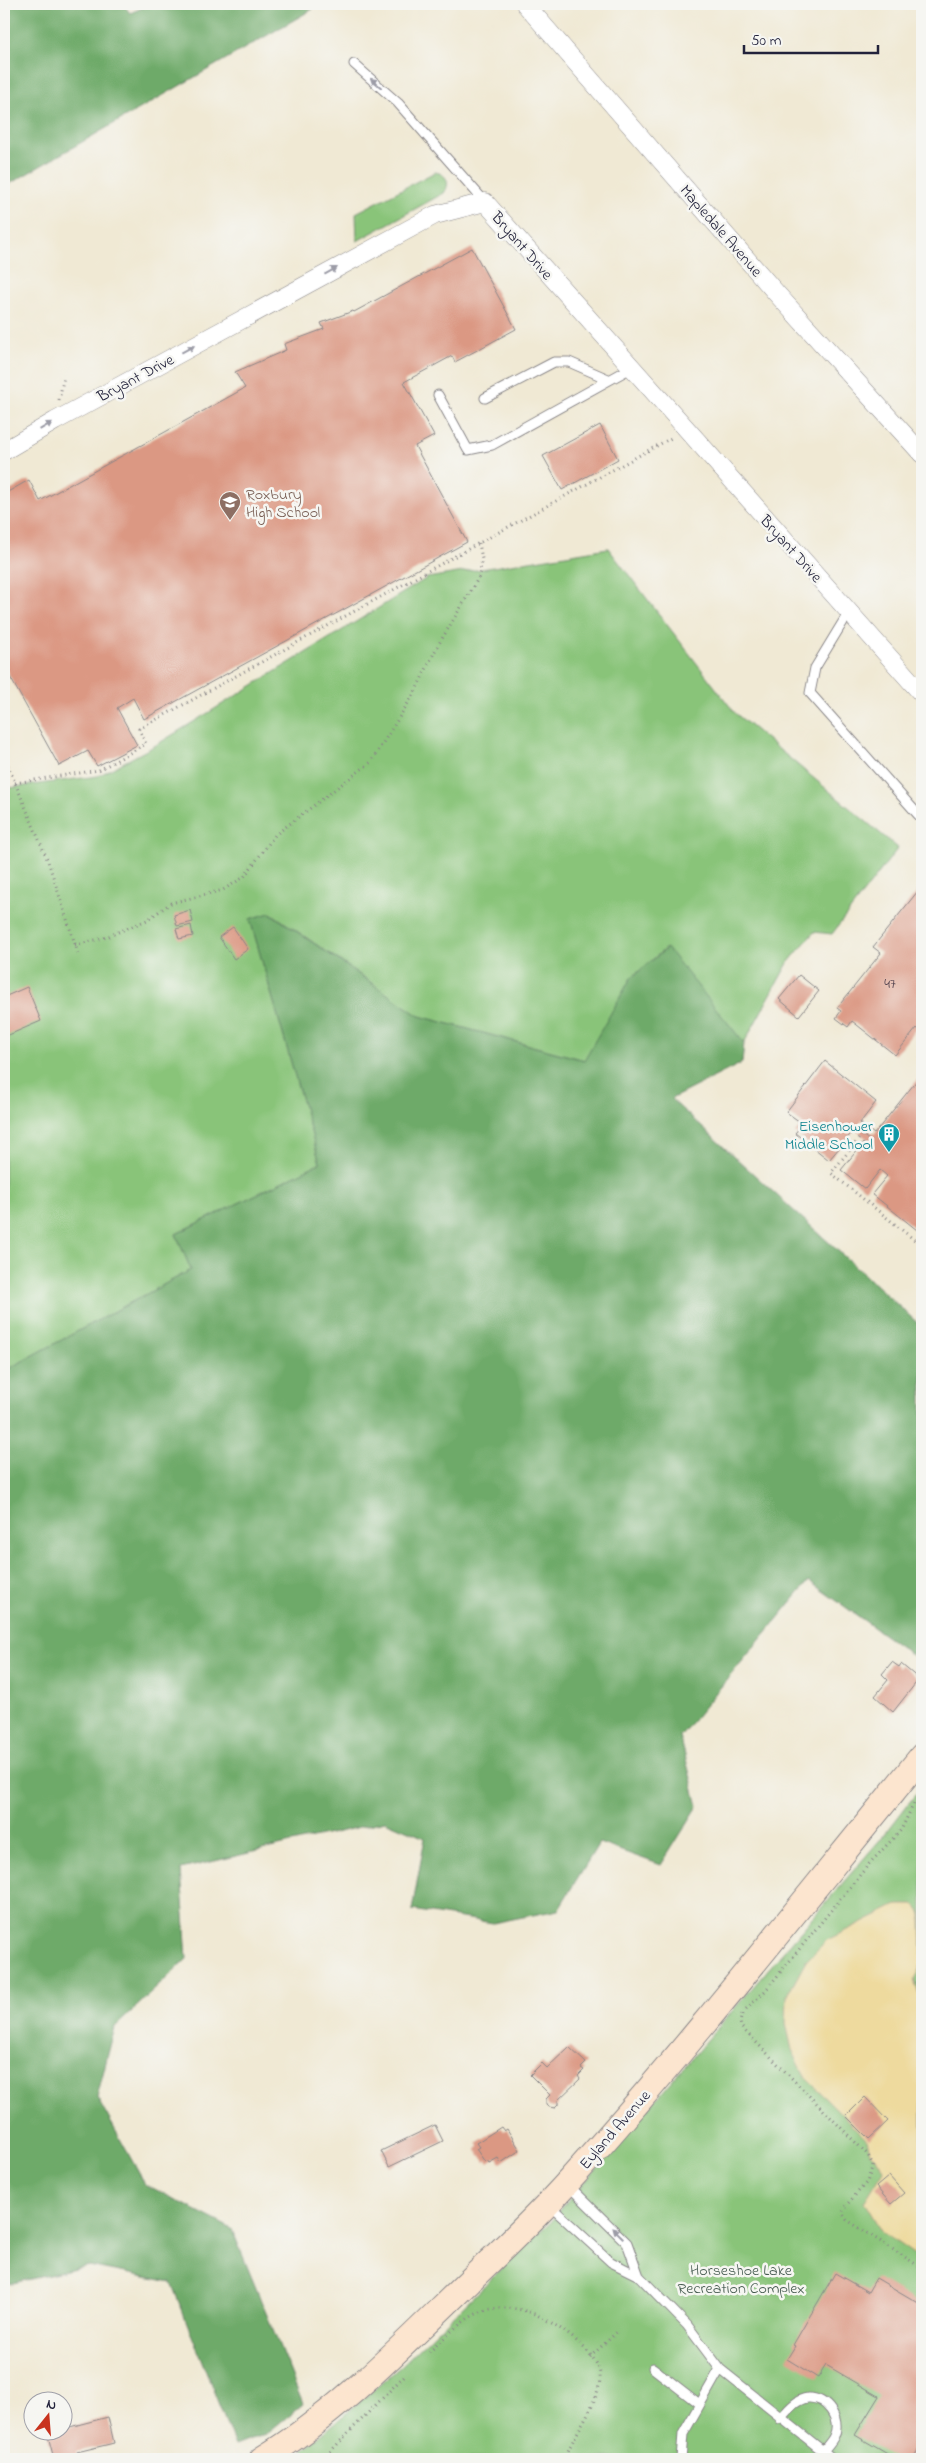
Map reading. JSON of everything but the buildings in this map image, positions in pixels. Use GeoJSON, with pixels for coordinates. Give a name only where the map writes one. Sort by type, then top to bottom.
{"type":"FeatureCollection","features":[{"type":"Feature","properties":{"kind":"street","name":"Mapledale Avenue"},"geometry":{"type":"LineString","coordinates":[[524,4],[777,294],[922,454]]}},
{"type":"Feature","properties":{"kind":"street","name":"Bryant Drive"},"geometry":{"type":"LineString","coordinates":[[4,451],[63,416],[435,215],[485,202],[922,694]]}},
{"type":"Feature","properties":{"kind":"street","name":"Eyland Avenue"},"geometry":{"type":"LineString","coordinates":[[262,2459],[308,2428],[353,2390],[439,2310],[567,2183],[684,2048],[922,1756]]}},
{"type":"Feature","properties":{"kind":"lane"},"geometry":{"type":"LineString","coordinates":[[354,64],[398,103],[485,202]]}},
{"type":"Feature","properties":{"kind":"lane"},"geometry":{"type":"LineString","coordinates":[[485,398],[554,362],[569,362],[608,379]]}},
{"type":"Feature","properties":{"kind":"lane"},"geometry":{"type":"LineString","coordinates":[[438,395],[468,450],[492,445],[608,379],[631,368]]}},
{"type":"Feature","properties":{"kind":"lane"},"geometry":{"type":"LineString","coordinates":[[850,612],[815,668],[810,693],[922,820]]}},
{"type":"Feature","properties":{"kind":"lane"},"geometry":{"type":"LineString","coordinates":[[567,2183],[627,2242],[639,2276]]}},
{"type":"Feature","properties":{"kind":"lane"},"geometry":{"type":"LineString","coordinates":[[547,2204],[611,2262],[639,2276],[687,2325],[720,2369],[833,2459]]}},
{"type":"Feature","properties":{"kind":"lane"},"geometry":{"type":"LineString","coordinates":[[653,2368],[698,2403]]}},
{"type":"Feature","properties":{"kind":"lane"},"geometry":{"type":"LineString","coordinates":[[681,2459],[683,2434],[698,2403],[720,2369]]}},
{"type":"Feature","properties":{"kind":"lane"},"geometry":{"type":"LineString","coordinates":[[780,2418],[800,2400],[808,2398],[825,2404],[835,2418],[837,2428],[834,2436],[823,2451]]}},
{"type":"Feature","properties":{"kind":"path"},"geometry":{"type":"LineString","coordinates":[[59,403],[64,376]]}},
{"type":"Feature","properties":{"kind":"path"},"geometry":{"type":"LineString","coordinates":[[15,783],[99,770],[146,744],[139,729],[673,437]]}},
{"type":"Feature","properties":{"kind":"path"},"geometry":{"type":"LineString","coordinates":[[75,945],[104,938],[147,920],[171,903],[223,890],[244,877],[275,835],[371,762],[415,692],[437,647],[479,577],[482,559],[479,543]]}},
{"type":"Feature","properties":{"kind":"path"},"geometry":{"type":"LineString","coordinates":[[4,756],[48,861],[78,953]]}},
{"type":"Feature","properties":{"kind":"path"},"geometry":{"type":"LineString","coordinates":[[862,1135],[831,1173],[922,1246]]}},
{"type":"Feature","properties":{"kind":"path"},"geometry":{"type":"LineString","coordinates":[[919,1795],[900,1830],[869,1864],[765,1992],[744,2010],[740,2022],[745,2032],[868,2155],[874,2165],[867,2182],[844,2208],[843,2214],[847,2220],[922,2268]]}},
{"type":"Feature","properties":{"kind":"path"},"geometry":{"type":"LineString","coordinates":[[915,1983],[922,1981]]}},
{"type":"Feature","properties":{"kind":"path"},"geometry":{"type":"LineString","coordinates":[[427,2354],[469,2318],[489,2309],[508,2308],[529,2312],[556,2325],[578,2343],[597,2364],[600,2373],[600,2384],[565,2459]]}},
{"type":"Feature","properties":{"kind":"path"},"geometry":{"type":"LineString","coordinates":[[590,2357],[617,2332]]}},
{"type":"Feature","properties":{"kind":"path"},"geometry":{"type":"LineString","coordinates":[[323,2459],[413,2368]]}},
{"type":"Feature","properties":{"kind":"green space"},"geometry":{"type":"Polygon","coordinates":[[[4,4],[123,4],[130,13],[151,4],[309,4],[313,9],[4,187],[4,4]]]}},
{"type":"Feature","properties":{"kind":"green space"},"geometry":{"type":"Polygon","coordinates":[[[435,172],[447,180],[444,193],[357,241],[356,213],[435,172]]]}},
{"type":"Feature","properties":{"kind":"green space"},"geometry":{"type":"Polygon","coordinates":[[[608,548],[735,713],[898,848],[832,934],[814,932],[788,963],[744,1043],[666,948],[631,978],[585,1060],[419,1016],[271,913],[250,919],[320,1163],[176,1234],[191,1270],[8,1369],[4,1365],[4,786],[9,788],[98,776],[156,745],[427,578],[608,548]]]}},
{"type":"Feature","properties":{"kind":"green space"},"geometry":{"type":"Polygon","coordinates":[[[270,913],[419,1016],[584,1060],[631,978],[667,948],[744,1043],[742,1063],[671,1099],[922,1327],[922,1662],[809,1581],[680,1736],[698,1806],[661,1865],[599,1843],[558,1910],[493,1923],[412,1910],[425,1838],[385,1821],[181,1869],[187,1959],[115,2027],[97,2097],[145,2184],[232,2229],[303,2404],[266,2434],[235,2446],[171,2282],[89,2266],[4,2285],[4,1365],[8,1369],[191,1270],[176,1234],[320,1163],[250,919],[270,913]]]}},
{"type":"Feature","properties":{"kind":"green space","name":"Horseshoe Lake Recreation Complex"},"geometry":{"type":"Polygon","coordinates":[[[922,1786],[922,2459],[293,2459],[400,2367],[552,2220],[885,1834],[922,1786]]]}},
{"type":"Feature","properties":{"kind":"sand"},"geometry":{"type":"Polygon","coordinates":[[[897,1905],[915,1905],[921,1914],[922,1964],[914,1979],[922,2005],[922,2260],[882,2232],[864,2202],[884,2170],[870,2152],[867,2140],[806,2078],[792,2050],[786,2023],[787,1996],[806,1961],[827,1940],[897,1905]]]}},
{"type":"Feature","properties":{"kind":"place","name":"Roxbury High School"},"geometry":{"type":"Point","coordinates":[230,521]}},
{"type":"Feature","properties":{"kind":"place","name":"Eisenhower Middle School"},"geometry":{"type":"Point","coordinates":[889,1153]}}]}
